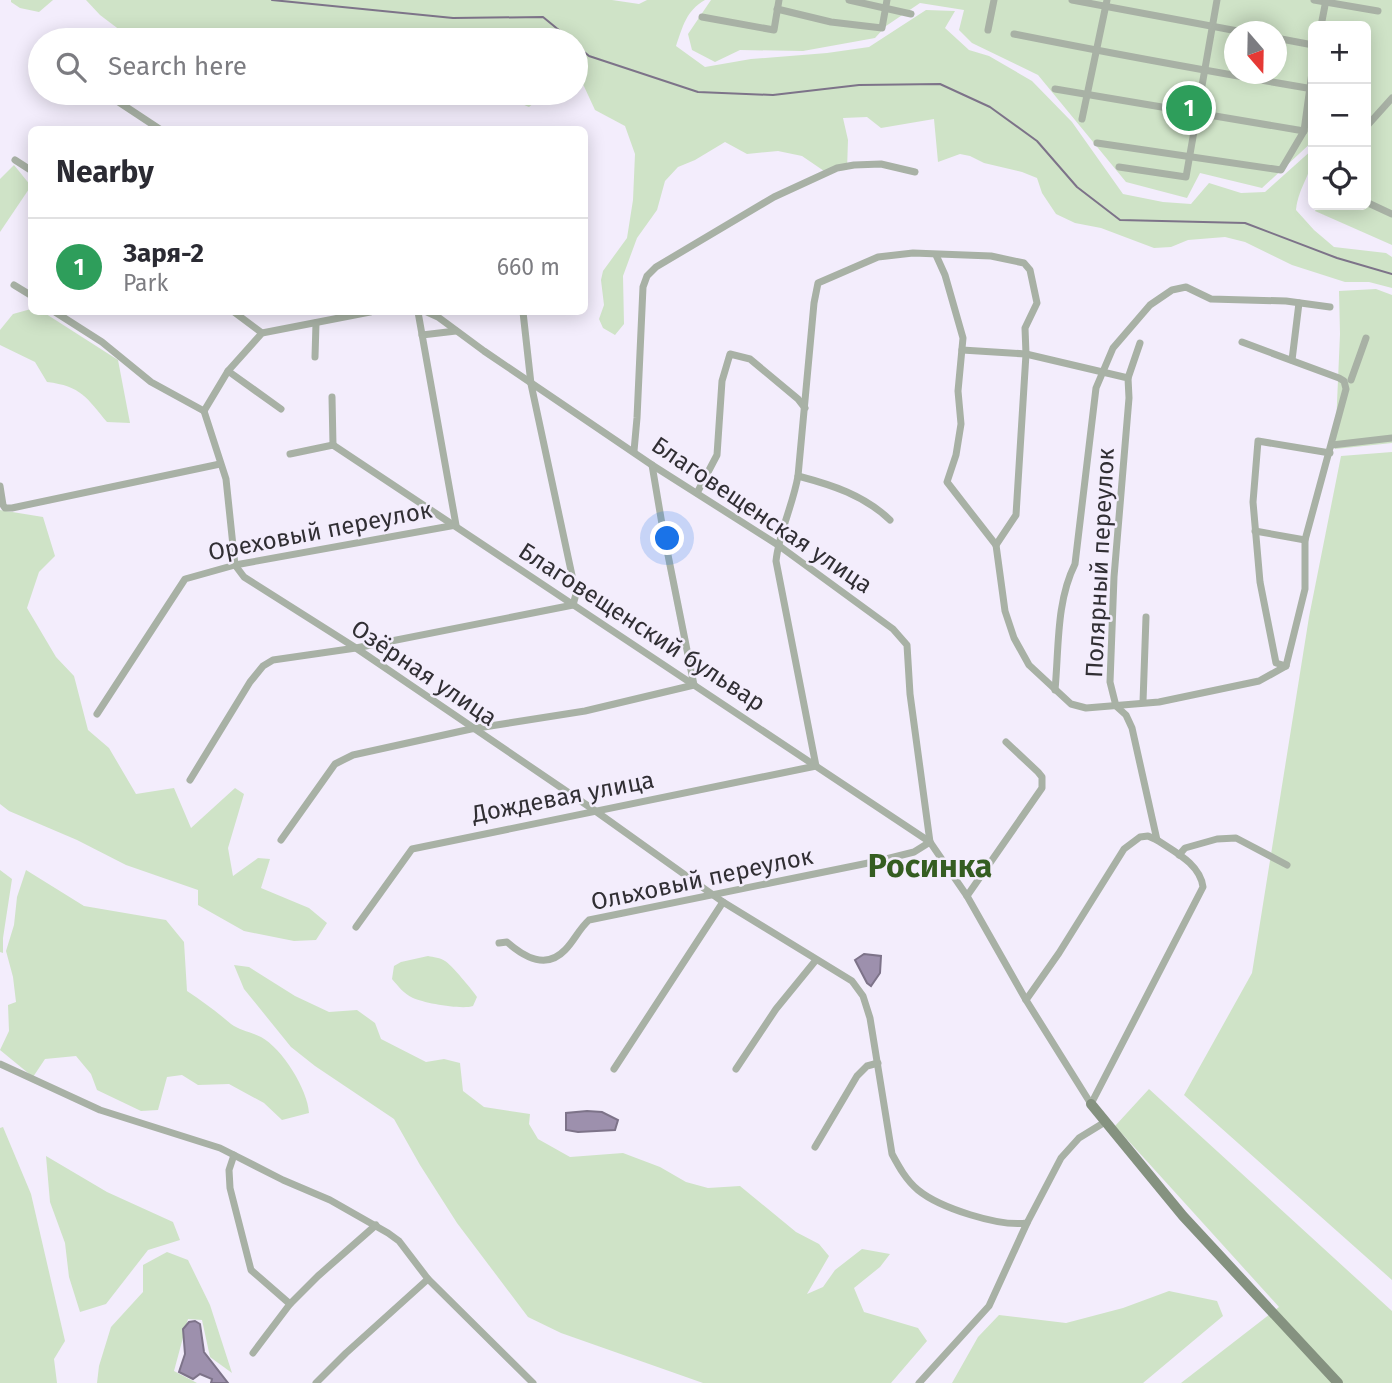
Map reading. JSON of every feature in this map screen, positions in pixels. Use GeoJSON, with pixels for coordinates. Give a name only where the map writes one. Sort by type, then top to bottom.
{"type":"FeatureCollection","features":[{"type":"Feature","properties":{"kind":"street"},"geometry":{"type":"LineString","coordinates":[[702,17],[774,30],[779,0]]}},
{"type":"Feature","properties":{"kind":"street"},"geometry":{"type":"LineString","coordinates":[[849,0],[886,4],[911,14]]}},
{"type":"Feature","properties":{"kind":"street"},"geometry":{"type":"LineString","coordinates":[[988,30],[995,0]]}},
{"type":"Feature","properties":{"kind":"street"},"geometry":{"type":"LineString","coordinates":[[1072,0],[1107,4],[1224,28]]}},
{"type":"Feature","properties":{"kind":"street"},"geometry":{"type":"LineString","coordinates":[[1119,167],[1186,177],[1217,0]]}},
{"type":"Feature","properties":{"kind":"street"},"geometry":{"type":"LineString","coordinates":[[1314,0],[1378,11]]}},
{"type":"Feature","properties":{"kind":"street"},"geometry":{"type":"LineString","coordinates":[[1322,21],[1326,1]]}},
{"type":"Feature","properties":{"kind":"street"},"geometry":{"type":"LineString","coordinates":[[777,9],[831,22],[882,28],[886,4]]}},
{"type":"Feature","properties":{"kind":"street"},"geometry":{"type":"LineString","coordinates":[[1082,119],[1107,4]]}},
{"type":"Feature","properties":{"kind":"street"},"geometry":{"type":"LineString","coordinates":[[1014,34],[1097,52],[1308,88]]}},
{"type":"Feature","properties":{"kind":"street"},"geometry":{"type":"LineString","coordinates":[[1287,40],[1308,44]]}},
{"type":"Feature","properties":{"kind":"street"},"geometry":{"type":"LineString","coordinates":[[1055,89],[1304,131]]}},
{"type":"Feature","properties":{"kind":"street"},"geometry":{"type":"LineString","coordinates":[[1371,121],[1392,98]]}},
{"type":"Feature","properties":{"kind":"street"},"geometry":{"type":"LineString","coordinates":[[123,105],[154,126]]}},
{"type":"Feature","properties":{"kind":"street"},"geometry":{"type":"LineString","coordinates":[[1097,143],[1281,170],[1304,131],[1308,107]]}},
{"type":"Feature","properties":{"kind":"street"},"geometry":{"type":"LineString","coordinates":[[15,160],[28,169]]}},
{"type":"Feature","properties":{"kind":"street"},"geometry":{"type":"LineString","coordinates":[[634,451],[643,287],[647,276],[656,267],[774,197],[838,168],[881,164],[915,172]]}},
{"type":"Feature","properties":{"kind":"street"},"geometry":{"type":"LineString","coordinates":[[1371,204],[1392,214]]}},
{"type":"Feature","properties":{"kind":"street"},"geometry":{"type":"LineString","coordinates":[[816,766],[776,561],[778,545],[794,500],[798,476],[818,283],[878,257],[913,253],[990,256],[1024,263],[1030,270],[1037,303],[1025,327],[1026,354],[1016,515],[996,545]]}},
{"type":"Feature","properties":{"kind":"street"},"geometry":{"type":"LineString","coordinates":[[936,255],[963,338],[958,391],[961,424],[956,455],[947,482],[996,545],[1005,611],[1014,638],[1029,666],[1071,704],[1086,708],[1159,702],[1259,681],[1286,666],[1305,589],[1306,540],[1346,389],[1344,381],[1242,342]]}},
{"type":"Feature","properties":{"kind":"street"},"geometry":{"type":"LineString","coordinates":[[14,285],[28,294]]}},
{"type":"Feature","properties":{"kind":"street"},"geometry":{"type":"LineString","coordinates":[[1055,690],[1060,615],[1069,576],[1075,564],[1096,388],[1113,348],[1150,305],[1172,290],[1186,287],[1211,299],[1286,300],[1330,307]]}},
{"type":"Feature","properties":{"kind":"street"},"geometry":{"type":"LineString","coordinates":[[1292,360],[1300,303]]}},
{"type":"Feature","properties":{"kind":"street"},"geometry":{"type":"LineString","coordinates":[[60,315],[102,342],[151,382],[204,411],[226,479],[235,565]]}},
{"type":"Feature","properties":{"kind":"street"},"geometry":{"type":"LineString","coordinates":[[238,315],[262,333]]}},
{"type":"Feature","properties":{"kind":"street"},"geometry":{"type":"LineString","coordinates":[[204,411],[228,371],[262,333],[355,315]]}},
{"type":"Feature","properties":{"kind":"street"},"geometry":{"type":"LineString","coordinates":[[419,315],[456,525]]}},
{"type":"Feature","properties":{"kind":"street","name":"Благовещенская улица"},"geometry":{"type":"LineString","coordinates":[[434,315],[652,465],[778,545],[883,621],[907,645],[910,694],[930,842]]}},
{"type":"Feature","properties":{"kind":"street"},"geometry":{"type":"LineString","coordinates":[[190,779],[250,682],[263,666],[285,658],[356,648],[573,605],[576,594],[531,384],[523,315]]}},
{"type":"Feature","properties":{"kind":"street"},"geometry":{"type":"LineString","coordinates":[[315,357],[316,323]]}},
{"type":"Feature","properties":{"kind":"street"},"geometry":{"type":"LineString","coordinates":[[422,335],[457,331]]}},
{"type":"Feature","properties":{"kind":"street"},"geometry":{"type":"LineString","coordinates":[[1351,380],[1366,338]]}},
{"type":"Feature","properties":{"kind":"street"},"geometry":{"type":"LineString","coordinates":[[962,350],[1026,354],[1128,378],[1140,343]]}},
{"type":"Feature","properties":{"kind":"street"},"geometry":{"type":"LineString","coordinates":[[697,493],[718,455],[722,381],[730,354],[750,359],[805,408]]}},
{"type":"Feature","properties":{"kind":"street"},"geometry":{"type":"LineString","coordinates":[[228,371],[281,409]]}},
{"type":"Feature","properties":{"kind":"street","name":"Полярный переулок"},"geometry":{"type":"LineString","coordinates":[[1128,378],[1130,387],[1114,577],[1110,682],[1116,706],[1126,715],[1132,728],[1157,840]]}},
{"type":"Feature","properties":{"kind":"street"},"geometry":{"type":"LineString","coordinates":[[290,454],[333,445],[332,397]]}},
{"type":"Feature","properties":{"kind":"street"},"geometry":{"type":"LineString","coordinates":[[1286,666],[1276,663],[1260,582],[1253,502],[1258,441],[1331,449],[1392,438]]}},
{"type":"Feature","properties":{"kind":"street","name":"Благовещенский бульвар"},"geometry":{"type":"LineString","coordinates":[[333,445],[930,842]]}},
{"type":"Feature","properties":{"kind":"street"},"geometry":{"type":"LineString","coordinates":[[0,486],[3,505],[5,508],[12,508],[220,464]]}},
{"type":"Feature","properties":{"kind":"street"},"geometry":{"type":"LineString","coordinates":[[281,840],[335,764],[344,758],[471,729],[585,711],[694,685],[652,465]]}},
{"type":"Feature","properties":{"kind":"street"},"geometry":{"type":"LineString","coordinates":[[798,476],[831,484],[866,500],[890,520]]}},
{"type":"Feature","properties":{"kind":"street","name":"Ореховый переулок"},"geometry":{"type":"LineString","coordinates":[[97,714],[185,579],[235,565],[456,525]]}},
{"type":"Feature","properties":{"kind":"street"},"geometry":{"type":"LineString","coordinates":[[1255,531],[1306,540]]}},
{"type":"Feature","properties":{"kind":"street","name":"Озёрная улица"},"geometry":{"type":"LineString","coordinates":[[235,565],[244,577],[356,648],[471,729],[594,810],[723,902],[852,981],[863,996],[870,1018],[892,1154],[910,1181],[924,1194],[990,1221],[1012,1225],[1027,1223]]}},
{"type":"Feature","properties":{"kind":"street"},"geometry":{"type":"LineString","coordinates":[[1143,702],[1146,617]]}},
{"type":"Feature","properties":{"kind":"street"},"geometry":{"type":"LineString","coordinates":[[967,896],[1041,788],[1042,777],[1006,742]]}},
{"type":"Feature","properties":{"kind":"street","name":"Дождевая улица"},"geometry":{"type":"LineString","coordinates":[[356,927],[412,849],[816,766]]}},
{"type":"Feature","properties":{"kind":"street"},"geometry":{"type":"LineString","coordinates":[[1026,1000],[1124,849],[1140,837],[1148,836],[1196,868],[1202,877],[1203,887],[1091,1104]]}},
{"type":"Feature","properties":{"kind":"street"},"geometry":{"type":"LineString","coordinates":[[1178,855],[1185,848],[1217,839],[1236,838],[1287,865]]}},
{"type":"Feature","properties":{"kind":"street"},"geometry":{"type":"LineString","coordinates":[[930,842],[967,896],[1026,1000],[1091,1104],[1184,1216],[1338,1383]]}},
{"type":"Feature","properties":{"kind":"street","name":"Ольховый переулок"},"geometry":{"type":"LineString","coordinates":[[499,943],[507,942],[533,960],[547,960],[564,952],[589,920],[878,861],[914,852],[930,842]]}},
{"type":"Feature","properties":{"kind":"street"},"geometry":{"type":"LineString","coordinates":[[614,1069],[723,902]]}},
{"type":"Feature","properties":{"kind":"street"},"geometry":{"type":"LineString","coordinates":[[736,1069],[776,1009],[816,960]]}},
{"type":"Feature","properties":{"kind":"street"},"geometry":{"type":"LineString","coordinates":[[815,1147],[857,1076],[867,1066],[878,1063]]}},
{"type":"Feature","properties":{"kind":"street"},"geometry":{"type":"LineString","coordinates":[[0,1064],[100,1110],[170,1131],[234,1155],[376,1225],[399,1241],[428,1279],[533,1383]]}},
{"type":"Feature","properties":{"kind":"street"},"geometry":{"type":"LineString","coordinates":[[919,1383],[989,1306],[1027,1223],[1061,1158],[1079,1138],[1105,1122]]}},
{"type":"Feature","properties":{"kind":"street"},"geometry":{"type":"LineString","coordinates":[[234,1155],[229,1170],[230,1188],[251,1270],[290,1304]]}},
{"type":"Feature","properties":{"kind":"street"},"geometry":{"type":"LineString","coordinates":[[253,1353],[290,1304],[376,1225]]}},
{"type":"Feature","properties":{"kind":"street"},"geometry":{"type":"LineString","coordinates":[[316,1383],[428,1279]]}},
{"type":"Feature","properties":{"kind":"green space"},"geometry":{"type":"Polygon","coordinates":[[[11,0],[53,0],[39,12],[20,8],[11,0]]]}},
{"type":"Feature","properties":{"kind":"green space"},"geometry":{"type":"Polygon","coordinates":[[[86,0],[612,0],[639,4],[647,0],[705,0],[689,14],[676,46],[705,67],[751,59],[869,47],[926,10],[955,11],[945,28],[969,50],[989,56],[1032,81],[1072,122],[1123,194],[1191,204],[1209,183],[1241,193],[1265,192],[1308,153],[1308,173],[1296,210],[1334,247],[1386,253],[1392,257],[1392,288],[1369,282],[1345,282],[1292,265],[1245,242],[1225,237],[1188,240],[1171,247],[1154,248],[1101,228],[1075,223],[1056,214],[1042,193],[1037,178],[1022,172],[960,154],[938,162],[934,119],[881,128],[867,117],[843,118],[848,140],[847,170],[824,171],[802,156],[778,151],[747,154],[725,142],[678,167],[665,181],[657,210],[637,238],[623,276],[624,324],[615,335],[603,328],[599,319],[604,305],[601,280],[603,271],[627,238],[633,200],[635,154],[625,126],[595,110],[588,95],[588,28],[117,28],[86,0]]]}},
{"type":"Feature","properties":{"kind":"green space"},"geometry":{"type":"Polygon","coordinates":[[[711,0],[1392,0],[1392,245],[1315,211],[1371,210],[1371,21],[1308,21],[1308,146],[1262,188],[1200,173],[1187,198],[1126,182],[1038,75],[972,43],[959,30],[964,10],[920,3],[886,26],[875,38],[803,51],[740,50],[715,62],[692,50],[688,34],[711,0]]]}},
{"type":"Feature","properties":{"kind":"green space"},"geometry":{"type":"Polygon","coordinates":[[[14,165],[28,182],[28,190],[0,232],[0,179],[14,165]]]}},
{"type":"Feature","properties":{"kind":"green space"},"geometry":{"type":"Polygon","coordinates":[[[1376,289],[1392,295],[1392,443],[1335,449],[1339,291],[1376,289]]]}},
{"type":"Feature","properties":{"kind":"green space"},"geometry":{"type":"Polygon","coordinates":[[[28,310],[28,315],[48,315],[118,360],[130,423],[107,422],[82,394],[47,382],[35,362],[0,345],[0,330],[13,314],[28,310]]]}},
{"type":"Feature","properties":{"kind":"green space"},"geometry":{"type":"Polygon","coordinates":[[[1392,452],[1392,1280],[1184,1095],[1252,973],[1309,617],[1341,456],[1392,452]]]}},
{"type":"Feature","properties":{"kind":"green space"},"geometry":{"type":"Polygon","coordinates":[[[0,510],[43,517],[55,556],[39,572],[27,608],[56,657],[74,676],[88,730],[109,748],[136,794],[174,788],[191,828],[235,788],[244,794],[228,848],[233,876],[258,858],[270,859],[261,888],[309,908],[327,923],[316,940],[294,941],[244,931],[198,905],[198,890],[126,865],[77,840],[9,811],[0,804],[0,510]]]}},
{"type":"Feature","properties":{"kind":"green space"},"geometry":{"type":"Polygon","coordinates":[[[0,870],[12,879],[3,953],[0,952],[0,870]]]}},
{"type":"Feature","properties":{"kind":"green space"},"geometry":{"type":"Polygon","coordinates":[[[26,870],[84,906],[166,920],[184,942],[187,991],[231,1024],[261,1037],[277,1050],[299,1082],[309,1113],[282,1120],[264,1103],[229,1084],[198,1085],[182,1075],[167,1077],[158,1110],[141,1111],[97,1090],[91,1074],[76,1056],[45,1059],[33,1077],[0,1050],[9,1031],[8,1005],[16,1002],[6,951],[14,925],[17,897],[26,870]]]}},
{"type":"Feature","properties":{"kind":"green space"},"geometry":{"type":"Polygon","coordinates":[[[428,956],[443,960],[457,972],[477,997],[473,1006],[434,1004],[413,998],[401,990],[392,979],[394,966],[428,956]]]}},
{"type":"Feature","properties":{"kind":"green space"},"geometry":{"type":"Polygon","coordinates":[[[234,965],[249,967],[295,996],[329,1012],[357,1010],[375,1023],[381,1039],[426,1062],[444,1059],[460,1063],[463,1091],[484,1107],[530,1114],[529,1124],[538,1139],[570,1157],[623,1153],[660,1167],[686,1182],[708,1188],[740,1186],[796,1232],[819,1244],[829,1256],[807,1294],[823,1287],[835,1270],[862,1249],[890,1254],[880,1267],[854,1288],[864,1312],[918,1328],[927,1341],[891,1383],[703,1383],[561,1333],[528,1317],[457,1223],[394,1119],[291,1047],[244,989],[234,965]]]}},
{"type":"Feature","properties":{"kind":"green space"},"geometry":{"type":"Polygon","coordinates":[[[1149,1089],[1392,1311],[1392,1383],[1181,1383],[1279,1307],[1115,1126],[1149,1089]]]}},
{"type":"Feature","properties":{"kind":"green space"},"geometry":{"type":"Polygon","coordinates":[[[3,1127],[31,1194],[65,1341],[54,1359],[57,1383],[0,1383],[0,1128],[3,1127]]]}},
{"type":"Feature","properties":{"kind":"green space"},"geometry":{"type":"Polygon","coordinates":[[[46,1156],[107,1192],[173,1222],[180,1240],[148,1250],[106,1304],[80,1312],[69,1277],[65,1243],[50,1202],[46,1156]]]}},
{"type":"Feature","properties":{"kind":"green space"},"geometry":{"type":"Polygon","coordinates":[[[167,1252],[188,1260],[210,1305],[232,1373],[210,1357],[202,1320],[188,1319],[174,1371],[197,1383],[97,1383],[99,1366],[111,1327],[143,1292],[143,1265],[167,1252]]]}},
{"type":"Feature","properties":{"kind":"green space"},"geometry":{"type":"Polygon","coordinates":[[[1169,1291],[1217,1301],[1223,1316],[1143,1383],[952,1383],[978,1337],[999,1315],[1066,1323],[1123,1308],[1169,1291]]]}},
{"type":"Feature","properties":{"kind":"shaded area"},"geometry":{"type":"Polygon","coordinates":[[[864,954],[881,956],[880,973],[871,986],[855,960],[864,954]]]}},
{"type":"Feature","properties":{"kind":"shaded area"},"geometry":{"type":"Polygon","coordinates":[[[602,1112],[618,1120],[615,1130],[566,1130],[566,1113],[602,1112]]]}},
{"type":"Feature","properties":{"kind":"shaded area"},"geometry":{"type":"Polygon","coordinates":[[[189,1322],[200,1324],[204,1352],[228,1383],[211,1383],[212,1379],[200,1374],[193,1379],[179,1372],[185,1354],[183,1329],[189,1322]]]}},
{"type":"Feature","properties":{"kind":"waterway"},"geometry":{"type":"LineString","coordinates":[[272,0],[453,18],[543,17],[556,28]]}},
{"type":"Feature","properties":{"kind":"waterway"},"geometry":{"type":"LineString","coordinates":[[588,55],[698,92],[773,95],[859,85],[940,84],[990,107],[1037,141],[1077,187],[1120,220],[1245,223],[1337,258],[1392,274]]}},
{"type":"Feature","properties":{"kind":"place","name":"Заря-2"},"geometry":{"type":"Point","coordinates":[1189,108]}},
{"type":"Feature","properties":{"kind":"district","name":"Росинка"},"geometry":{"type":"Point","coordinates":[930,866]}}]}
